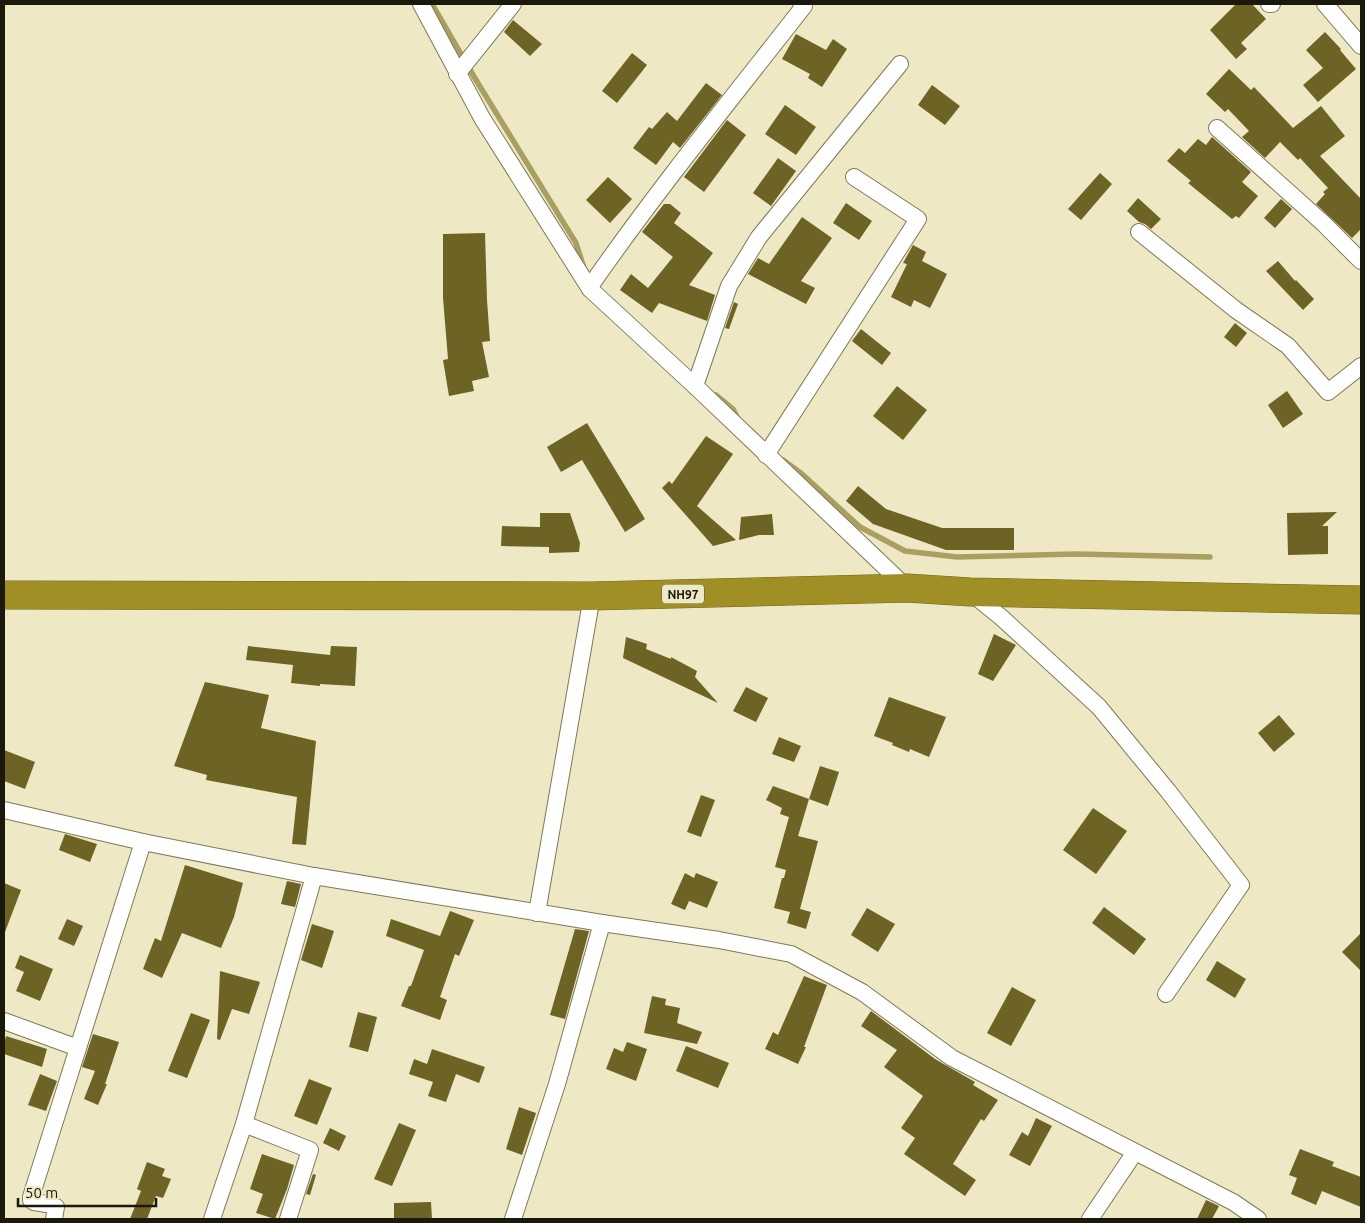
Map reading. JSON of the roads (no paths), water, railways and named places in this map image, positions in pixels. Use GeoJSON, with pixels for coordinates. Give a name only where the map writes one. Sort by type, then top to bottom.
{"type":"FeatureCollection","features":[{"type":"Feature","properties":{"kind":"highway","name":"NH97"},"geometry":{"type":"LineString","coordinates":[[4,595],[592,596],[907,588],[970,592],[1361,600]]}},
{"type":"Feature","properties":{"kind":"street"},"geometry":{"type":"LineString","coordinates":[[421,4],[482,118],[590,289],[907,588]]}},
{"type":"Feature","properties":{"kind":"street"},"geometry":{"type":"LineString","coordinates":[[458,74],[513,4]]}},
{"type":"Feature","properties":{"kind":"street"},"geometry":{"type":"LineString","coordinates":[[590,289],[621,242],[680,163],[804,6],[801,4]]}},
{"type":"Feature","properties":{"kind":"street"},"geometry":{"type":"LineString","coordinates":[[1325,4],[1361,46]]}},
{"type":"Feature","properties":{"kind":"street"},"geometry":{"type":"LineString","coordinates":[[695,386],[710,347],[729,286],[758,238],[900,64]]}},
{"type":"Feature","properties":{"kind":"street"},"geometry":{"type":"LineString","coordinates":[[1217,128],[1323,223],[1361,261]]}},
{"type":"Feature","properties":{"kind":"street"},"geometry":{"type":"LineString","coordinates":[[766,455],[918,219],[854,177]]}},
{"type":"Feature","properties":{"kind":"street"},"geometry":{"type":"LineString","coordinates":[[1139,232],[1236,310],[1288,346],[1328,392],[1361,366]]}},
{"type":"Feature","properties":{"kind":"street"},"geometry":{"type":"LineString","coordinates":[[970,592],[1002,618],[1099,707],[1168,791],[1241,885],[1166,994]]}},
{"type":"Feature","properties":{"kind":"street"},"geometry":{"type":"LineString","coordinates":[[537,913],[592,596]]}},
{"type":"Feature","properties":{"kind":"street"},"geometry":{"type":"LineString","coordinates":[[4,810],[143,842],[314,876],[537,913],[719,940],[790,954],[862,992],[952,1058],[1233,1202],[1258,1219]]}},
{"type":"Feature","properties":{"kind":"street"},"geometry":{"type":"LineString","coordinates":[[54,1219],[56,1207],[54,1205],[34,1202],[31,1200],[31,1197],[143,842]]}},
{"type":"Feature","properties":{"kind":"street"},"geometry":{"type":"LineString","coordinates":[[212,1219],[244,1124],[314,876]]}},
{"type":"Feature","properties":{"kind":"street"},"geometry":{"type":"LineString","coordinates":[[513,1219],[558,1084],[602,923]]}},
{"type":"Feature","properties":{"kind":"street"},"geometry":{"type":"LineString","coordinates":[[4,1021],[78,1048]]}},
{"type":"Feature","properties":{"kind":"street"},"geometry":{"type":"LineString","coordinates":[[244,1124],[310,1150],[288,1219]]}},
{"type":"Feature","properties":{"kind":"street"},"geometry":{"type":"LineString","coordinates":[[1090,1219],[1135,1152]]}},
{"type":"Feature","properties":{"kind":"waterway"},"geometry":{"type":"LineString","coordinates":[[432,4],[476,80],[576,243],[584,268]]}},
{"type":"Feature","properties":{"kind":"waterway"},"geometry":{"type":"LineString","coordinates":[[716,395],[733,409],[738,419]]}},
{"type":"Feature","properties":{"kind":"waterway"},"geometry":{"type":"LineString","coordinates":[[783,460],[802,474],[860,527],[905,551],[957,557],[1076,554],[1210,557]]}}]}
